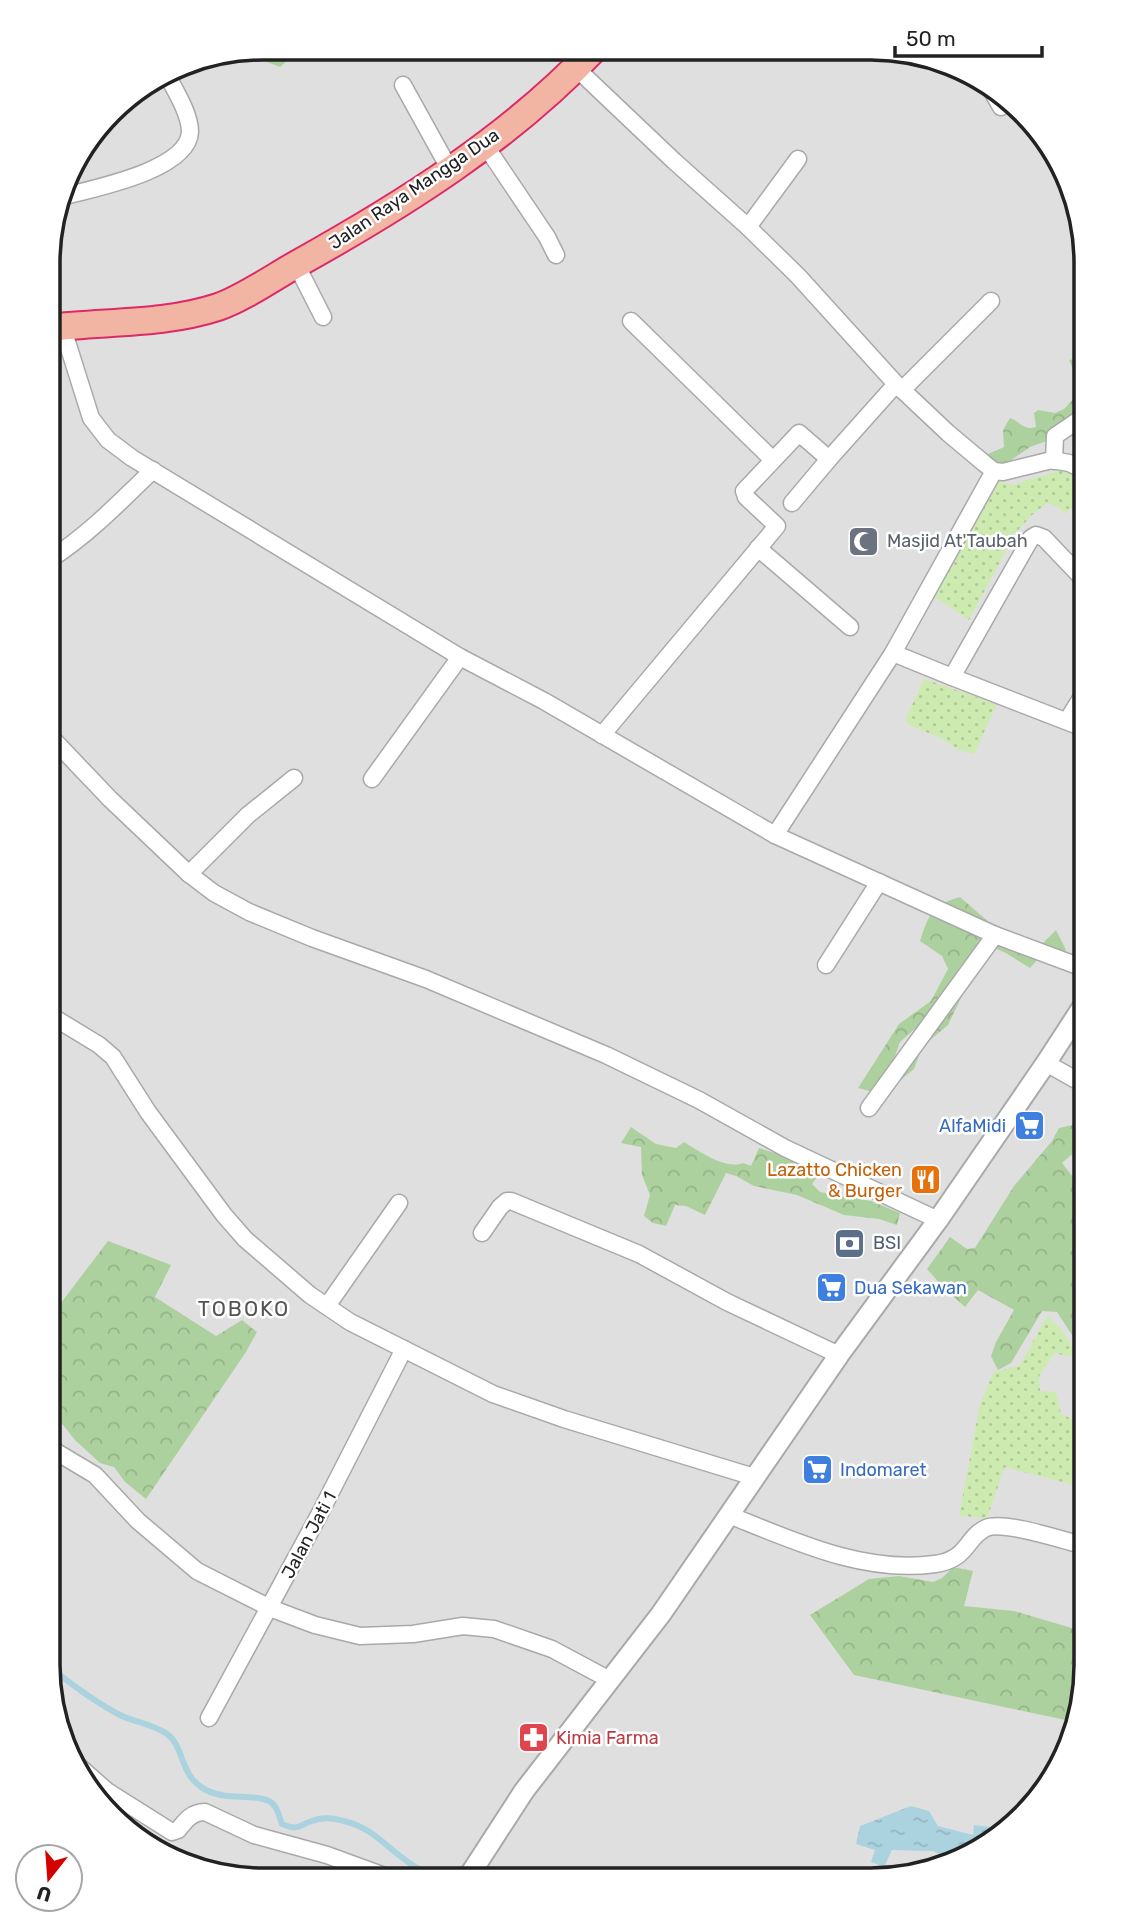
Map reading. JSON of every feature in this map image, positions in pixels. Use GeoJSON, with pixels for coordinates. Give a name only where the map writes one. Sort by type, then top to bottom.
{"type":"FeatureCollection","features":[{"type":"Feature","properties":{"kind":"highway","name":"Jalan Raya Mangga Dua"},"geometry":{"type":"LineString","coordinates":[[60,327],[180,317],[220,307],[360,229],[450,170],[485,145],[584,60]]}},
{"type":"Feature","properties":{"kind":"street"},"geometry":{"type":"LineString","coordinates":[[586,60],[674,161],[748,227],[899,386],[948,433],[995,471],[1012,472],[1054,461],[1074,465]]}},
{"type":"Feature","properties":{"kind":"street"},"geometry":{"type":"LineString","coordinates":[[72,194],[118,182],[156,167],[176,156],[184,147],[190,130],[171,82]]}},
{"type":"Feature","properties":{"kind":"street"},"geometry":{"type":"LineString","coordinates":[[402,85],[450,170]]}},
{"type":"Feature","properties":{"kind":"street"},"geometry":{"type":"LineString","coordinates":[[485,145],[537,221],[556,256]]}},
{"type":"Feature","properties":{"kind":"street"},"geometry":{"type":"LineString","coordinates":[[748,227],[798,159]]}},
{"type":"Feature","properties":{"kind":"street"},"geometry":{"type":"LineString","coordinates":[[296,264],[323,317]]}},
{"type":"Feature","properties":{"kind":"street"},"geometry":{"type":"LineString","coordinates":[[792,503],[829,459],[899,386],[991,301]]}},
{"type":"Feature","properties":{"kind":"street"},"geometry":{"type":"LineString","coordinates":[[631,321],[773,460]]}},
{"type":"Feature","properties":{"kind":"street"},"geometry":{"type":"LineString","coordinates":[[60,337],[91,418],[108,440],[132,458],[460,657],[601,734],[775,835],[995,935],[1074,964]]}},
{"type":"Feature","properties":{"kind":"street"},"geometry":{"type":"LineString","coordinates":[[1054,461],[1055,436],[1074,423]]}},
{"type":"Feature","properties":{"kind":"street"},"geometry":{"type":"LineString","coordinates":[[601,734],[777,526],[744,492],[800,433],[829,459]]}},
{"type":"Feature","properties":{"kind":"street"},"geometry":{"type":"LineString","coordinates":[[60,553],[76,542],[153,470]]}},
{"type":"Feature","properties":{"kind":"street"},"geometry":{"type":"LineString","coordinates":[[775,835],[893,653],[995,471]]}},
{"type":"Feature","properties":{"kind":"street"},"geometry":{"type":"LineString","coordinates":[[952,677],[1031,538],[1036,535],[1044,538],[1074,569]]}},
{"type":"Feature","properties":{"kind":"street"},"geometry":{"type":"LineString","coordinates":[[758,548],[850,627]]}},
{"type":"Feature","properties":{"kind":"street"},"geometry":{"type":"LineString","coordinates":[[893,653],[1074,724]]}},
{"type":"Feature","properties":{"kind":"street"},"geometry":{"type":"LineString","coordinates":[[372,779],[460,657]]}},
{"type":"Feature","properties":{"kind":"street"},"geometry":{"type":"LineString","coordinates":[[1067,721],[1074,710]]}},
{"type":"Feature","properties":{"kind":"street"},"geometry":{"type":"LineString","coordinates":[[60,747],[110,799],[189,874],[214,893],[249,912],[312,938],[426,979],[607,1055],[699,1100],[933,1227]]}},
{"type":"Feature","properties":{"kind":"street"},"geometry":{"type":"LineString","coordinates":[[189,874],[248,815],[295,778]]}},
{"type":"Feature","properties":{"kind":"street"},"geometry":{"type":"LineString","coordinates":[[826,965],[879,882]]}},
{"type":"Feature","properties":{"kind":"street"},"geometry":{"type":"LineString","coordinates":[[869,1108],[995,935]]}},
{"type":"Feature","properties":{"kind":"street"},"geometry":{"type":"LineString","coordinates":[[60,1021],[99,1045],[113,1057],[148,1112],[224,1215],[245,1239],[310,1295],[350,1322],[493,1394],[564,1419],[754,1477]]}},
{"type":"Feature","properties":{"kind":"street"},"geometry":{"type":"LineString","coordinates":[[475,1868],[524,1791],[608,1679],[661,1614],[1073,1022]]}},
{"type":"Feature","properties":{"kind":"street"},"geometry":{"type":"LineString","coordinates":[[1046,1063],[1073,1078]]}},
{"type":"Feature","properties":{"kind":"street"},"geometry":{"type":"LineString","coordinates":[[482,1233],[505,1202],[511,1201],[639,1254],[727,1302],[839,1355]]}},
{"type":"Feature","properties":{"kind":"street"},"geometry":{"type":"LineString","coordinates":[[327,1306],[399,1203]]}},
{"type":"Feature","properties":{"kind":"street","name":"Jalan Jati 1"},"geometry":{"type":"LineString","coordinates":[[209,1718],[270,1608],[404,1349]]}},
{"type":"Feature","properties":{"kind":"street"},"geometry":{"type":"LineString","coordinates":[[60,1454],[95,1475],[138,1521],[197,1571],[270,1608],[333,1631],[360,1636],[413,1634],[463,1626],[494,1629],[552,1648],[608,1679]]}},
{"type":"Feature","properties":{"kind":"street"},"geometry":{"type":"LineString","coordinates":[[729,1515],[799,1543],[879,1565],[908,1566],[946,1561],[959,1556],[987,1527],[1018,1529],[1073,1543]]}},
{"type":"Feature","properties":{"kind":"street"},"geometry":{"type":"LineString","coordinates":[[98,1783],[172,1832],[178,1830],[188,1817],[205,1812],[254,1835],[363,1868]]}},
{"type":"Feature","properties":{"kind":"shaded area"},"geometry":{"type":"Polygon","coordinates":[[[249,60],[897,61],[948,75],[994,101],[1032,139],[1058,185],[1070,223],[1074,262],[1073,1678],[1067,1717],[1058,1742],[1032,1788],[994,1826],[948,1852],[910,1864],[871,1868],[236,1866],[185,1852],[139,1826],[101,1788],[75,1742],[66,1717],[60,1678],[61,236],[66,210],[80,173],[101,139],[119,119],[139,101],[185,75],[210,66],[249,60]]]}},
{"type":"Feature","properties":{"kind":"green space"},"geometry":{"type":"Polygon","coordinates":[[[262,60],[288,60],[280,67],[262,60]]]}},
{"type":"Feature","properties":{"kind":"green space"},"geometry":{"type":"Polygon","coordinates":[[[1074,359],[1074,372],[1069,360],[1074,359]]]}},
{"type":"Feature","properties":{"kind":"green space"},"geometry":{"type":"Polygon","coordinates":[[[1074,398],[1074,422],[1049,440],[1030,447],[1007,463],[996,466],[990,462],[988,454],[1004,447],[1003,430],[1010,418],[1032,428],[1036,427],[1034,413],[1038,410],[1055,413],[1064,409],[1074,398]]]}},
{"type":"Feature","properties":{"kind":"green space"},"geometry":{"type":"Polygon","coordinates":[[[1061,470],[1074,475],[1074,506],[1065,514],[1060,508],[1048,503],[1016,532],[969,620],[929,593],[992,479],[1012,485],[1061,470]]]}},
{"type":"Feature","properties":{"kind":"green space"},"geometry":{"type":"Polygon","coordinates":[[[924,679],[997,704],[974,754],[956,749],[943,739],[911,726],[905,720],[924,679]]]}},
{"type":"Feature","properties":{"kind":"green space"},"geometry":{"type":"Polygon","coordinates":[[[960,897],[991,924],[1043,943],[1056,930],[1066,950],[1055,961],[1037,960],[1030,968],[994,948],[970,979],[948,1025],[922,1047],[914,1069],[902,1079],[907,1055],[956,989],[941,995],[927,1018],[900,1042],[883,1089],[873,1092],[858,1088],[899,1024],[931,1001],[948,969],[942,956],[920,941],[926,924],[937,907],[960,897]]]}},
{"type":"Feature","properties":{"kind":"green space"},"geometry":{"type":"Polygon","coordinates":[[[1073,1125],[1073,1153],[1062,1163],[1073,1177],[1073,1337],[1057,1312],[1042,1311],[1011,1363],[998,1370],[991,1356],[1014,1310],[978,1290],[965,1307],[927,1269],[950,1237],[967,1249],[975,1248],[1014,1186],[1052,1141],[1059,1128],[1073,1125]]]}},
{"type":"Feature","properties":{"kind":"green space"},"geometry":{"type":"Polygon","coordinates":[[[631,1127],[656,1144],[676,1148],[684,1142],[728,1164],[743,1163],[751,1166],[759,1148],[791,1158],[821,1172],[812,1184],[820,1192],[871,1201],[900,1213],[897,1225],[879,1219],[844,1215],[797,1195],[754,1186],[726,1173],[705,1215],[686,1206],[675,1205],[666,1226],[653,1223],[644,1216],[650,1195],[642,1175],[641,1147],[621,1143],[631,1127]]]}},
{"type":"Feature","properties":{"kind":"green space"},"geometry":{"type":"Polygon","coordinates":[[[108,1241],[171,1265],[155,1297],[216,1336],[242,1320],[257,1332],[146,1499],[125,1482],[114,1467],[100,1463],[60,1423],[60,1304],[108,1241]]]}},
{"type":"Feature","properties":{"kind":"green space"},"geometry":{"type":"Polygon","coordinates":[[[1047,1316],[1062,1330],[1073,1349],[1073,1355],[1055,1353],[1039,1376],[1040,1391],[1056,1392],[1061,1414],[1073,1419],[1073,1485],[1005,1467],[987,1518],[959,1516],[980,1404],[993,1373],[1020,1365],[1047,1316]]]}},
{"type":"Feature","properties":{"kind":"green space"},"geometry":{"type":"Polygon","coordinates":[[[953,1567],[973,1571],[964,1606],[1014,1611],[1073,1628],[1073,1678],[1066,1720],[854,1675],[810,1615],[869,1579],[899,1576],[933,1582],[942,1578],[953,1567]]]}},
{"type":"Feature","properties":{"kind":"water"},"geometry":{"type":"Polygon","coordinates":[[[911,1806],[929,1811],[938,1826],[973,1835],[974,1825],[992,1827],[940,1855],[933,1851],[892,1850],[884,1867],[871,1862],[875,1850],[856,1844],[860,1826],[911,1806]]]}},
{"type":"Feature","properties":{"kind":"waterway"},"geometry":{"type":"LineString","coordinates":[[60,1675],[108,1709],[167,1734],[177,1746],[191,1777],[206,1790],[222,1795],[255,1797],[269,1801],[276,1808],[282,1824],[292,1827],[323,1818],[355,1825],[375,1836],[418,1868]]}},
{"type":"Feature","properties":{"kind":"place","name":"Masjid At'Taubah"},"geometry":{"type":"Point","coordinates":[864,541]}},
{"type":"Feature","properties":{"kind":"place","name":"AlfaMidi"},"geometry":{"type":"Point","coordinates":[1029,1126]}},
{"type":"Feature","properties":{"kind":"place","name":"Lazatto Chicken & Burger"},"geometry":{"type":"Point","coordinates":[925,1180]}},
{"type":"Feature","properties":{"kind":"place","name":"BSI"},"geometry":{"type":"Point","coordinates":[850,1243]}},
{"type":"Feature","properties":{"kind":"place","name":"Dua Sekawan"},"geometry":{"type":"Point","coordinates":[831,1288]}},
{"type":"Feature","properties":{"kind":"place","name":"Indomaret"},"geometry":{"type":"Point","coordinates":[817,1470]}},
{"type":"Feature","properties":{"kind":"place","name":"Kimia Farma"},"geometry":{"type":"Point","coordinates":[533,1738]}},
{"type":"Feature","properties":{"kind":"district","name":"TOBOKO"},"geometry":{"type":"Point","coordinates":[244,1309]}}]}
